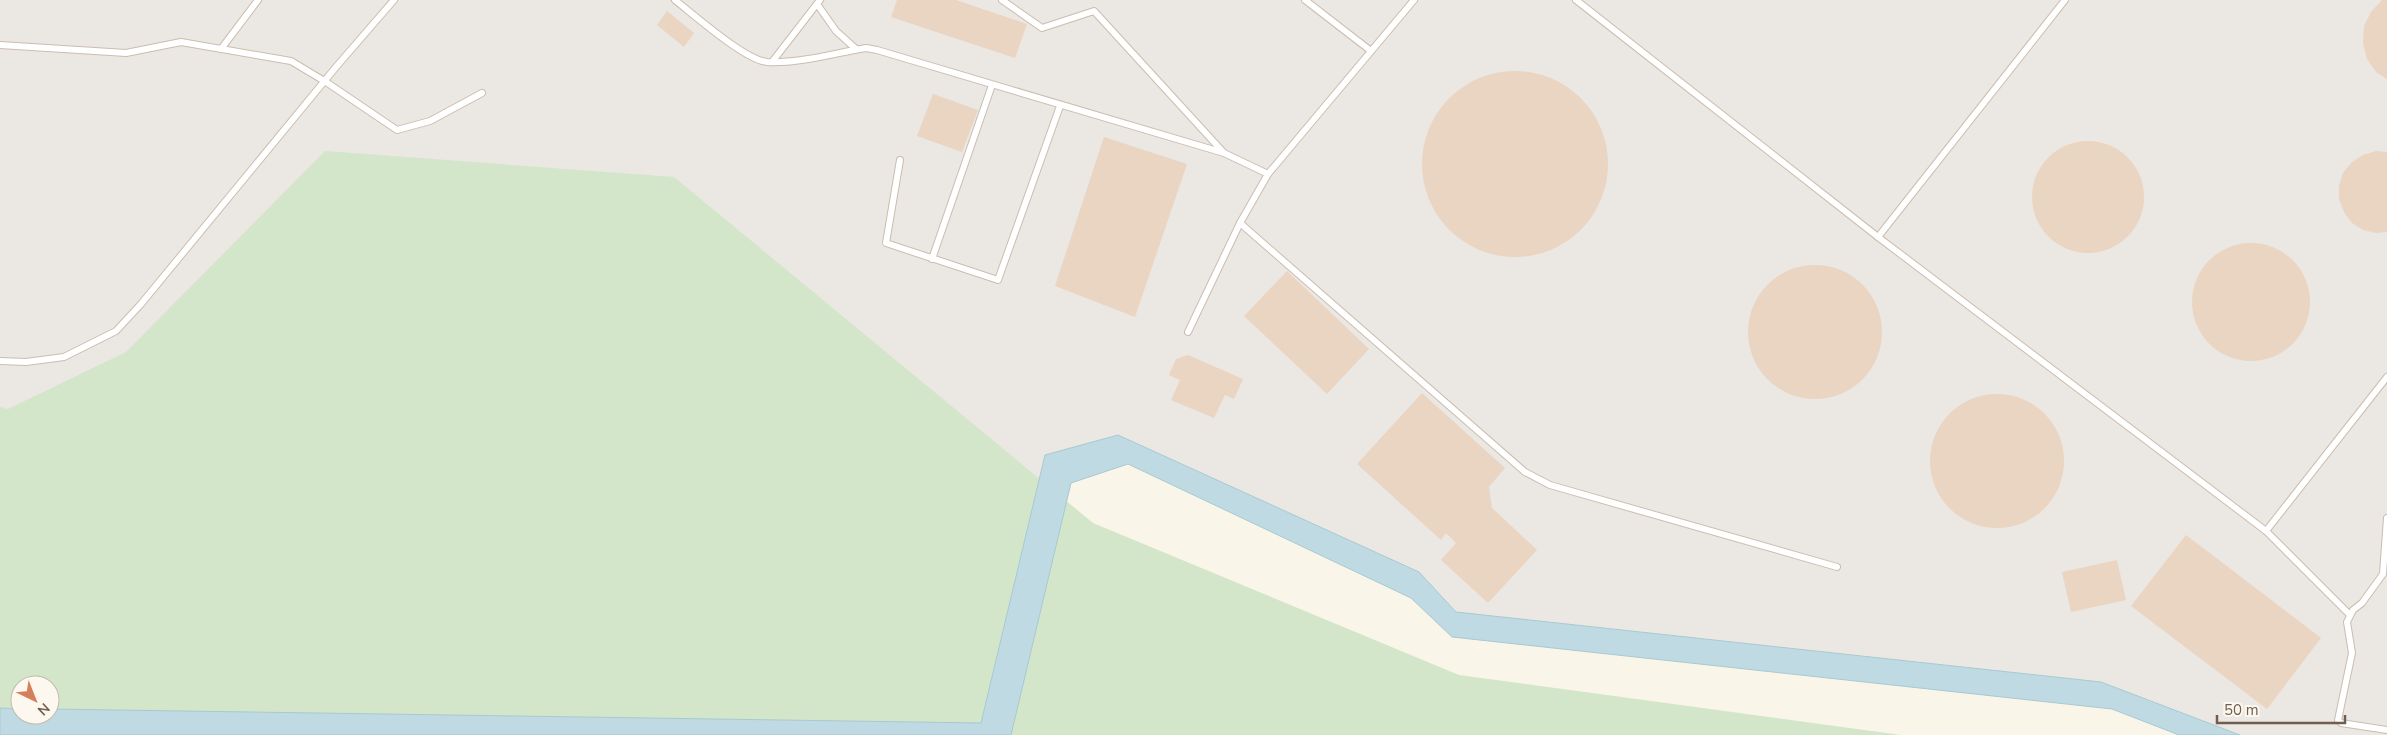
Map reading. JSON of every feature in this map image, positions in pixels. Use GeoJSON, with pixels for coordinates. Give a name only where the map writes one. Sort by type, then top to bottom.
{"type":"FeatureCollection","features":[{"type":"Feature","properties":{"kind":"lane"},"geometry":{"type":"LineString","coordinates":[[221,49],[258,0]]}},
{"type":"Feature","properties":{"kind":"lane"},"geometry":{"type":"LineString","coordinates":[[0,361],[26,362],[64,357],[116,331],[141,304],[394,0]]}},
{"type":"Feature","properties":{"kind":"lane"},"geometry":{"type":"LineString","coordinates":[[675,0],[746,55],[762,61],[772,62],[866,48],[877,50],[1060,106],[1224,153],[1268,174]]}},
{"type":"Feature","properties":{"kind":"lane"},"geometry":{"type":"LineString","coordinates":[[1002,0],[1042,28],[1094,11],[1224,153]]}},
{"type":"Feature","properties":{"kind":"lane"},"geometry":{"type":"LineString","coordinates":[[1305,0],[1371,51]]}},
{"type":"Feature","properties":{"kind":"lane"},"geometry":{"type":"LineString","coordinates":[[1188,332],[1240,223],[1268,174],[1414,0]]}},
{"type":"Feature","properties":{"kind":"lane"},"geometry":{"type":"LineString","coordinates":[[1576,0],[1878,237],[2266,531],[2350,615]]}},
{"type":"Feature","properties":{"kind":"lane"},"geometry":{"type":"LineString","coordinates":[[1878,237],[2065,0]]}},
{"type":"Feature","properties":{"kind":"lane"},"geometry":{"type":"LineString","coordinates":[[772,62],[818,2],[836,31],[856,50]]}},
{"type":"Feature","properties":{"kind":"lane"},"geometry":{"type":"LineString","coordinates":[[0,45],[126,53],[181,42],[291,61],[397,130],[430,121],[482,93]]}},
{"type":"Feature","properties":{"kind":"lane"},"geometry":{"type":"LineString","coordinates":[[932,259],[992,85]]}},
{"type":"Feature","properties":{"kind":"lane"},"geometry":{"type":"LineString","coordinates":[[900,160],[886,243],[998,280],[1060,106]]}},
{"type":"Feature","properties":{"kind":"lane"},"geometry":{"type":"LineString","coordinates":[[1240,223],[1525,472],[1550,485],[1837,567]]}},
{"type":"Feature","properties":{"kind":"lane"},"geometry":{"type":"LineString","coordinates":[[2266,531],[2387,377]]}},
{"type":"Feature","properties":{"kind":"lane"},"geometry":{"type":"LineString","coordinates":[[2387,518],[2382,574],[2373,589],[2350,615],[2347,622],[2352,653],[2338,720],[2342,723],[2387,730]]}},
{"type":"Feature","properties":{"kind":"shaded area"},"geometry":{"type":"Polygon","coordinates":[[[0,0],[2387,0],[2387,735],[2240,735],[2101,682],[1456,612],[1419,572],[1118,435],[1045,455],[981,723],[60,685],[60,675],[10,675],[10,696],[0,708],[0,0]]]}},
{"type":"Feature","properties":{"kind":"green space"},"geometry":{"type":"Polygon","coordinates":[[[325,151],[674,177],[1093,523],[1459,675],[1901,735],[0,735],[0,407],[8,409],[126,352],[325,151]]]}},
{"type":"Feature","properties":{"kind":"water"},"geometry":{"type":"Polygon","coordinates":[[[1118,435],[1419,572],[1456,612],[2101,682],[2240,735],[2179,735],[2112,709],[1452,637],[1411,598],[1128,464],[1071,483],[1011,735],[0,735],[0,708],[10,708],[10,725],[60,725],[60,709],[981,723],[1045,455],[1118,435]]]}},
{"type":"Feature","properties":{"kind":"building"},"geometry":{"type":"Polygon","coordinates":[[[897,0],[956,0],[1027,24],[1015,58],[891,17],[897,0]]]}},
{"type":"Feature","properties":{"kind":"building"},"geometry":{"type":"Polygon","coordinates":[[[2382,0],[2387,0],[2387,79],[2376,72],[2367,59],[2363,43],[2364,26],[2371,12],[2382,0]]]}},
{"type":"Feature","properties":{"kind":"building"},"geometry":{"type":"Polygon","coordinates":[[[667,11],[694,33],[684,47],[657,25],[667,11]]]}},
{"type":"Feature","properties":{"kind":"building"},"geometry":{"type":"Polygon","coordinates":[[[1515,71],[1551,78],[1581,98],[1601,128],[1608,164],[1601,200],[1581,230],[1551,250],[1515,257],[1479,250],[1449,230],[1429,200],[1422,164],[1429,128],[1449,98],[1479,78],[1515,71]]]}},
{"type":"Feature","properties":{"kind":"building"},"geometry":{"type":"Polygon","coordinates":[[[933,94],[978,110],[962,152],[917,136],[933,94]]]}},
{"type":"Feature","properties":{"kind":"building"},"geometry":{"type":"Polygon","coordinates":[[[1104,137],[1187,164],[1135,317],[1055,286],[1104,137]]]}},
{"type":"Feature","properties":{"kind":"building"},"geometry":{"type":"Polygon","coordinates":[[[2088,141],[2109,145],[2128,157],[2140,176],[2144,197],[2140,218],[2128,237],[2109,249],[2088,253],[2067,249],[2048,237],[2036,218],[2032,197],[2036,176],[2048,157],[2067,145],[2088,141]]]}},
{"type":"Feature","properties":{"kind":"building"},"geometry":{"type":"Polygon","coordinates":[[[2376,151],[2387,152],[2387,232],[2376,233],[2363,230],[2352,223],[2344,212],[2339,199],[2339,186],[2343,173],[2352,162],[2363,155],[2376,151]]]}},
{"type":"Feature","properties":{"kind":"building"},"geometry":{"type":"Polygon","coordinates":[[[2251,243],[2274,248],[2293,260],[2305,279],[2310,302],[2305,325],[2293,344],[2274,356],[2251,361],[2228,356],[2209,344],[2197,325],[2192,302],[2197,279],[2209,260],[2228,248],[2251,243]]]}},
{"type":"Feature","properties":{"kind":"building"},"geometry":{"type":"Polygon","coordinates":[[[1815,265],[1840,270],[1862,285],[1877,307],[1882,332],[1877,357],[1862,379],[1840,394],[1815,399],[1790,394],[1768,379],[1753,357],[1748,332],[1753,307],[1768,285],[1790,270],[1815,265]]]}},
{"type":"Feature","properties":{"kind":"building"},"geometry":{"type":"Polygon","coordinates":[[[1287,271],[1369,349],[1327,394],[1244,316],[1287,271]]]}},
{"type":"Feature","properties":{"kind":"building"},"geometry":{"type":"Polygon","coordinates":[[[1188,355],[1243,379],[1234,399],[1225,395],[1214,418],[1171,400],[1180,380],[1169,375],[1176,359],[1188,355]]]}},
{"type":"Feature","properties":{"kind":"building"},"geometry":{"type":"Polygon","coordinates":[[[1422,393],[1505,468],[1489,487],[1492,508],[1537,550],[1488,603],[1441,560],[1456,543],[1446,533],[1441,540],[1357,464],[1422,393]]]}},
{"type":"Feature","properties":{"kind":"building"},"geometry":{"type":"Polygon","coordinates":[[[1997,394],[2022,399],[2044,414],[2059,436],[2064,461],[2059,486],[2044,508],[2022,523],[1997,528],[1972,523],[1950,508],[1935,486],[1930,461],[1935,436],[1950,414],[1972,399],[1997,394]]]}},
{"type":"Feature","properties":{"kind":"building"},"geometry":{"type":"Polygon","coordinates":[[[2186,535],[2321,638],[2267,709],[2131,606],[2186,535]]]}},
{"type":"Feature","properties":{"kind":"building"},"geometry":{"type":"Polygon","coordinates":[[[2117,560],[2126,600],[2071,612],[2062,572],[2117,560]]]}}]}
